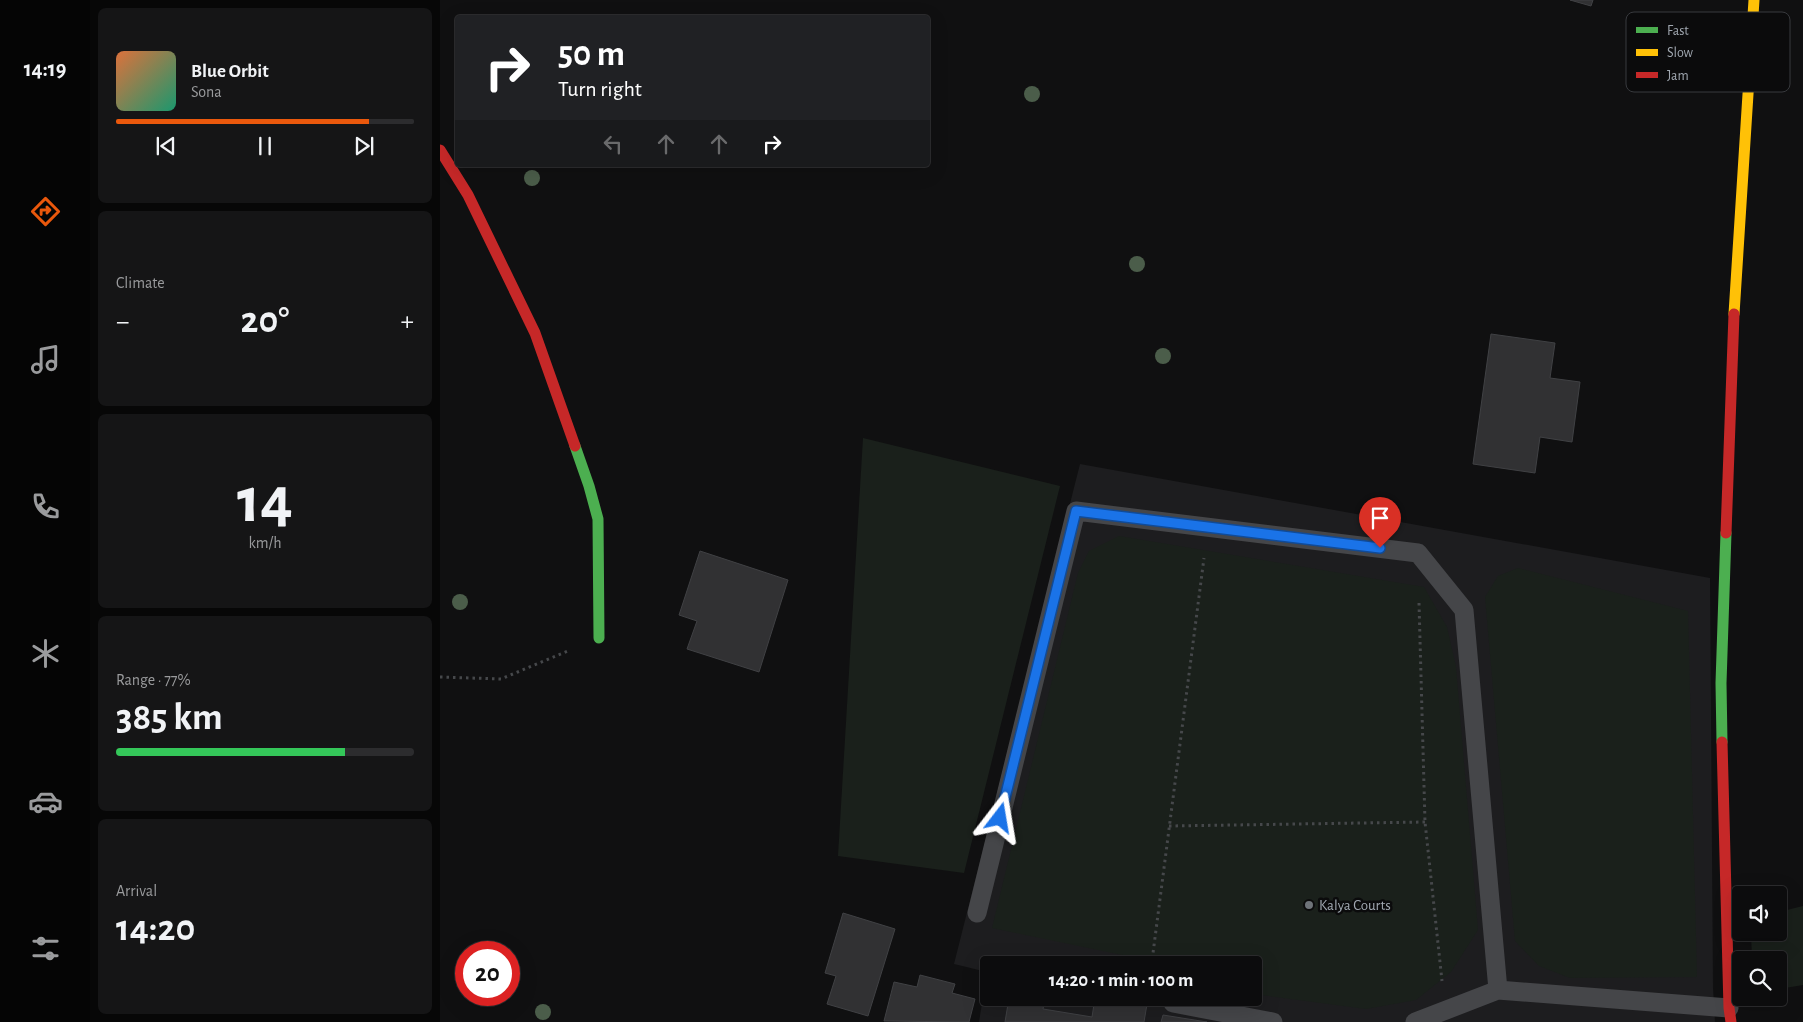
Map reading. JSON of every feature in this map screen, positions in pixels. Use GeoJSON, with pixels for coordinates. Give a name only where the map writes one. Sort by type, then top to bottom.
{"type":"FeatureCollection","features":[{"type":"Feature","properties":{"kind":"street"},"geometry":{"type":"LineString","coordinates":[[1730,1015],[1721,683],[1735,299],[1748,92]]}},
{"type":"Feature","properties":{"kind":"street"},"geometry":{"type":"LineString","coordinates":[[440,150],[468,195],[535,333],[588,486],[598,519],[599,638]]}},
{"type":"Feature","properties":{"kind":"lane"},"geometry":{"type":"LineString","coordinates":[[977,913],[1076,511],[1418,552],[1464,610],[1498,990]]}},
{"type":"Feature","properties":{"kind":"lane"},"geometry":{"type":"LineString","coordinates":[[1415,1022],[1498,990],[1730,1015]]}},
{"type":"Feature","properties":{"kind":"lane"},"geometry":{"type":"LineString","coordinates":[[1189,1006],[1273,1022]]}},
{"type":"Feature","properties":{"kind":"path"},"geometry":{"type":"LineString","coordinates":[[1153,956],[1208,527]]}},
{"type":"Feature","properties":{"kind":"path"},"geometry":{"type":"LineString","coordinates":[[1419,602],[1425,822],[1446,1010]]}},
{"type":"Feature","properties":{"kind":"path"},"geometry":{"type":"LineString","coordinates":[[440,677],[501,679],[599,638]]}},
{"type":"Feature","properties":{"kind":"path"},"geometry":{"type":"LineString","coordinates":[[1169,826],[1425,822]]}},
{"type":"Feature","properties":{"kind":"shaded area"},"geometry":{"type":"Polygon","coordinates":[[[863,438],[1060,486],[964,873],[838,856],[863,438]]]}},
{"type":"Feature","properties":{"kind":"shaded area"},"geometry":{"type":"Polygon","coordinates":[[[1080,464],[1710,578],[1713,988],[1715,1022],[979,1022],[982,1006],[1262,1006],[1262,956],[980,956],[980,970],[954,964],[1080,464]]]}},
{"type":"Feature","properties":{"kind":"shaded area"},"geometry":{"type":"Polygon","coordinates":[[[1119,536],[1424,587],[1447,627],[1456,667],[1478,930],[1451,972],[1416,1000],[1366,1009],[1262,995],[1262,956],[1127,956],[992,928],[1078,573],[1089,551],[1119,536]]]}},
{"type":"Feature","properties":{"kind":"shaded area"},"geometry":{"type":"Polygon","coordinates":[[[1518,568],[1688,611],[1697,977],[1570,978],[1539,966],[1515,941],[1485,597],[1498,576],[1518,568]]]}},
{"type":"Feature","properties":{"kind":"shaded area"},"geometry":{"type":"Polygon","coordinates":[[[1803,906],[1803,985],[1787,988],[1787,951],[1752,951],[1751,941],[1787,941],[1787,910],[1803,906]]]}},
{"type":"Feature","properties":{"kind":"building"},"geometry":{"type":"Polygon","coordinates":[[[1570,0],[1593,0],[1591,6],[1570,0]]]}},
{"type":"Feature","properties":{"kind":"building"},"geometry":{"type":"Polygon","coordinates":[[[1491,334],[1555,343],[1550,378],[1580,382],[1572,442],[1540,437],[1535,473],[1473,464],[1491,334]]]}},
{"type":"Feature","properties":{"kind":"building"},"geometry":{"type":"Polygon","coordinates":[[[700,551],[788,580],[759,672],[687,649],[697,621],[679,615],[700,551]]]}},
{"type":"Feature","properties":{"kind":"building"},"geometry":{"type":"Polygon","coordinates":[[[843,913],[895,929],[868,1016],[827,1004],[836,976],[825,973],[843,913]]]}},
{"type":"Feature","properties":{"kind":"building"},"geometry":{"type":"Polygon","coordinates":[[[920,975],[955,984],[952,993],[975,999],[969,1022],[884,1021],[894,982],[917,987],[920,975]]]}},
{"type":"Feature","properties":{"kind":"building"},"geometry":{"type":"Polygon","coordinates":[[[1008,1006],[1044,1006],[1043,1009],[1092,1017],[1094,1006],[1147,1006],[1144,1022],[1005,1022],[1008,1006]]]}},
{"type":"Feature","properties":{"kind":"building"},"geometry":{"type":"Polygon","coordinates":[[[1163,1015],[1207,1022],[1161,1022],[1163,1015]]]}},
{"type":"Feature","properties":{"kind":"traffic: fast"},"geometry":{"type":"LineString","coordinates":[[575,446],[598,519],[599,638]]}},
{"type":"Feature","properties":{"kind":"traffic: fast"},"geometry":{"type":"LineString","coordinates":[[1722,742],[1721,683],[1726,533]]}},
{"type":"Feature","properties":{"kind":"traffic: slow"},"geometry":{"type":"LineString","coordinates":[[1753,12],[1754,0]]}},
{"type":"Feature","properties":{"kind":"traffic: slow"},"geometry":{"type":"LineString","coordinates":[[1734,314],[1748,92]]}},
{"type":"Feature","properties":{"kind":"traffic: jam"},"geometry":{"type":"LineString","coordinates":[[440,150],[468,195],[535,333],[575,446]]}},
{"type":"Feature","properties":{"kind":"traffic: jam"},"geometry":{"type":"LineString","coordinates":[[1726,533],[1734,314]]}},
{"type":"Feature","properties":{"kind":"traffic: jam"},"geometry":{"type":"LineString","coordinates":[[1722,742],[1729,1008],[1731,1022]]}},
{"type":"Feature","properties":{"kind":"place","name":"Kalya Courts"},"geometry":{"type":"Point","coordinates":[1309,905]}},
{"type":"Feature","properties":{"kind":"route"},"geometry":{"type":"LineString","coordinates":[[1000,818],[1076,511],[1380,548]]}}]}
